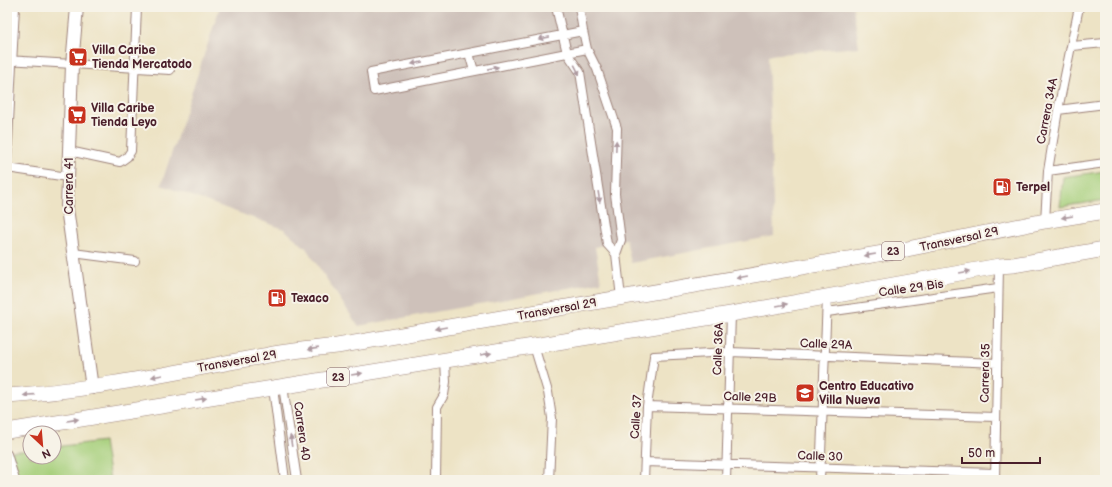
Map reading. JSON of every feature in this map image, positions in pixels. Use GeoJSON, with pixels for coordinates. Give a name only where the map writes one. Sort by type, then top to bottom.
{"type":"FeatureCollection","features":[{"type":"Feature","properties":{"kind":"highway","name":"Transversal 29"},"geometry":{"type":"LineString","coordinates":[[7,396],[92,388],[281,353],[337,346],[907,249],[1045,221],[1105,211]]}},
{"type":"Feature","properties":{"kind":"highway","name":"23"},"geometry":{"type":"LineString","coordinates":[[7,431],[731,314],[827,304],[999,266],[1013,265],[1105,249]]}},
{"type":"Feature","properties":{"kind":"street"},"geometry":{"type":"LineString","coordinates":[[7,160],[10,60],[15,7]]}},
{"type":"Feature","properties":{"kind":"street","name":"Carrera 41"},"geometry":{"type":"LineString","coordinates":[[77,7],[72,65],[67,208],[92,388]]}},
{"type":"Feature","properties":{"kind":"street"},"geometry":{"type":"LineString","coordinates":[[69,151],[120,162],[127,157],[131,151],[137,7]]}},
{"type":"Feature","properties":{"kind":"street"},"geometry":{"type":"LineString","coordinates":[[556,7],[567,53],[580,72],[607,244],[616,254]]}},
{"type":"Feature","properties":{"kind":"street"},"geometry":{"type":"LineString","coordinates":[[579,7],[582,31],[587,49],[597,69],[617,128],[615,194],[621,240],[616,254],[621,298]]}},
{"type":"Feature","properties":{"kind":"street","name":"Carrera 34A"},"geometry":{"type":"LineString","coordinates":[[1045,221],[1048,171],[1058,110],[1079,7]]}},
{"type":"Feature","properties":{"kind":"street"},"geometry":{"type":"LineString","coordinates":[[582,31],[371,72],[374,90],[587,49]]}},
{"type":"Feature","properties":{"kind":"street"},"geometry":{"type":"LineString","coordinates":[[1072,46],[1105,43]]}},
{"type":"Feature","properties":{"kind":"street"},"geometry":{"type":"LineString","coordinates":[[468,53],[474,71]]}},
{"type":"Feature","properties":{"kind":"street"},"geometry":{"type":"LineString","coordinates":[[10,60],[170,70]]}},
{"type":"Feature","properties":{"kind":"street"},"geometry":{"type":"LineString","coordinates":[[1058,110],[1105,104]]}},
{"type":"Feature","properties":{"kind":"street"},"geometry":{"type":"LineString","coordinates":[[1048,171],[1105,163]]}},
{"type":"Feature","properties":{"kind":"street"},"geometry":{"type":"LineString","coordinates":[[7,168],[68,177]]}},
{"type":"Feature","properties":{"kind":"street"},"geometry":{"type":"LineString","coordinates":[[73,253],[136,261]]}},
{"type":"Feature","properties":{"kind":"street","name":"Carrera 35"},"geometry":{"type":"LineString","coordinates":[[995,476],[999,266]]}},
{"type":"Feature","properties":{"kind":"street","name":"Calle 29 Bis"},"geometry":{"type":"LineString","coordinates":[[827,304],[998,288]]}},
{"type":"Feature","properties":{"kind":"street"},"geometry":{"type":"LineString","coordinates":[[820,480],[827,304]]}},
{"type":"Feature","properties":{"kind":"street","name":"Calle 36A"},"geometry":{"type":"LineString","coordinates":[[726,480],[731,314]]}},
{"type":"Feature","properties":{"kind":"street"},"geometry":{"type":"LineString","coordinates":[[534,346],[548,392],[552,418],[549,480]]}},
{"type":"Feature","properties":{"kind":"street","name":"Calle 29A"},"geometry":{"type":"LineString","coordinates":[[654,356],[730,352],[997,363]]}},
{"type":"Feature","properties":{"kind":"street","name":"Calle 37"},"geometry":{"type":"LineString","coordinates":[[644,480],[647,406],[654,356]]}},
{"type":"Feature","properties":{"kind":"street"},"geometry":{"type":"LineString","coordinates":[[436,480],[437,407],[444,395],[446,382],[445,360]]}},
{"type":"Feature","properties":{"kind":"street","name":"Carrera 40"},"geometry":{"type":"LineString","coordinates":[[278,387],[285,480]]}},
{"type":"Feature","properties":{"kind":"street","name":"Carrera 40"},"geometry":{"type":"LineString","coordinates":[[278,387],[297,480]]}},
{"type":"Feature","properties":{"kind":"street","name":"Calle 29B"},"geometry":{"type":"LineString","coordinates":[[647,406],[996,417]]}},
{"type":"Feature","properties":{"kind":"street"},"geometry":{"type":"LineString","coordinates":[[7,454],[15,480]]}},
{"type":"Feature","properties":{"kind":"street","name":"Calle 30"},"geometry":{"type":"LineString","coordinates":[[645,462],[995,476]]}},
{"type":"Feature","properties":{"kind":"street"},"geometry":{"type":"LineString","coordinates":[[7,464],[8,480]]}},
{"type":"Feature","properties":{"kind":"shaded area"},"geometry":{"type":"Polygon","coordinates":[[[220,7],[853,7],[859,47],[768,55],[774,236],[631,263],[626,239],[595,247],[601,282],[358,326],[306,248],[284,229],[161,185],[220,7]]]}},
{"type":"Feature","properties":{"kind":"green space"},"geometry":{"type":"Polygon","coordinates":[[[1105,171],[1105,200],[1060,207],[1063,177],[1105,171]]]}},
{"type":"Feature","properties":{"kind":"green space"},"geometry":{"type":"Polygon","coordinates":[[[104,441],[110,480],[7,480],[7,452],[22,451],[22,465],[62,465],[62,446],[104,441]]]}},
{"type":"Feature","properties":{"kind":"place","name":"Villa Caribe Tienda Mercatodo"},"geometry":{"type":"Point","coordinates":[78,57]}},
{"type":"Feature","properties":{"kind":"place","name":"Villa Caribe Tienda Leyo"},"geometry":{"type":"Point","coordinates":[77,115]}},
{"type":"Feature","properties":{"kind":"place","name":"Terpel"},"geometry":{"type":"Point","coordinates":[1002,187]}},
{"type":"Feature","properties":{"kind":"place","name":"Texaco"},"geometry":{"type":"Point","coordinates":[277,298]}},
{"type":"Feature","properties":{"kind":"place","name":"Centro Educativo Villa Nueva"},"geometry":{"type":"Point","coordinates":[805,393]}}]}
